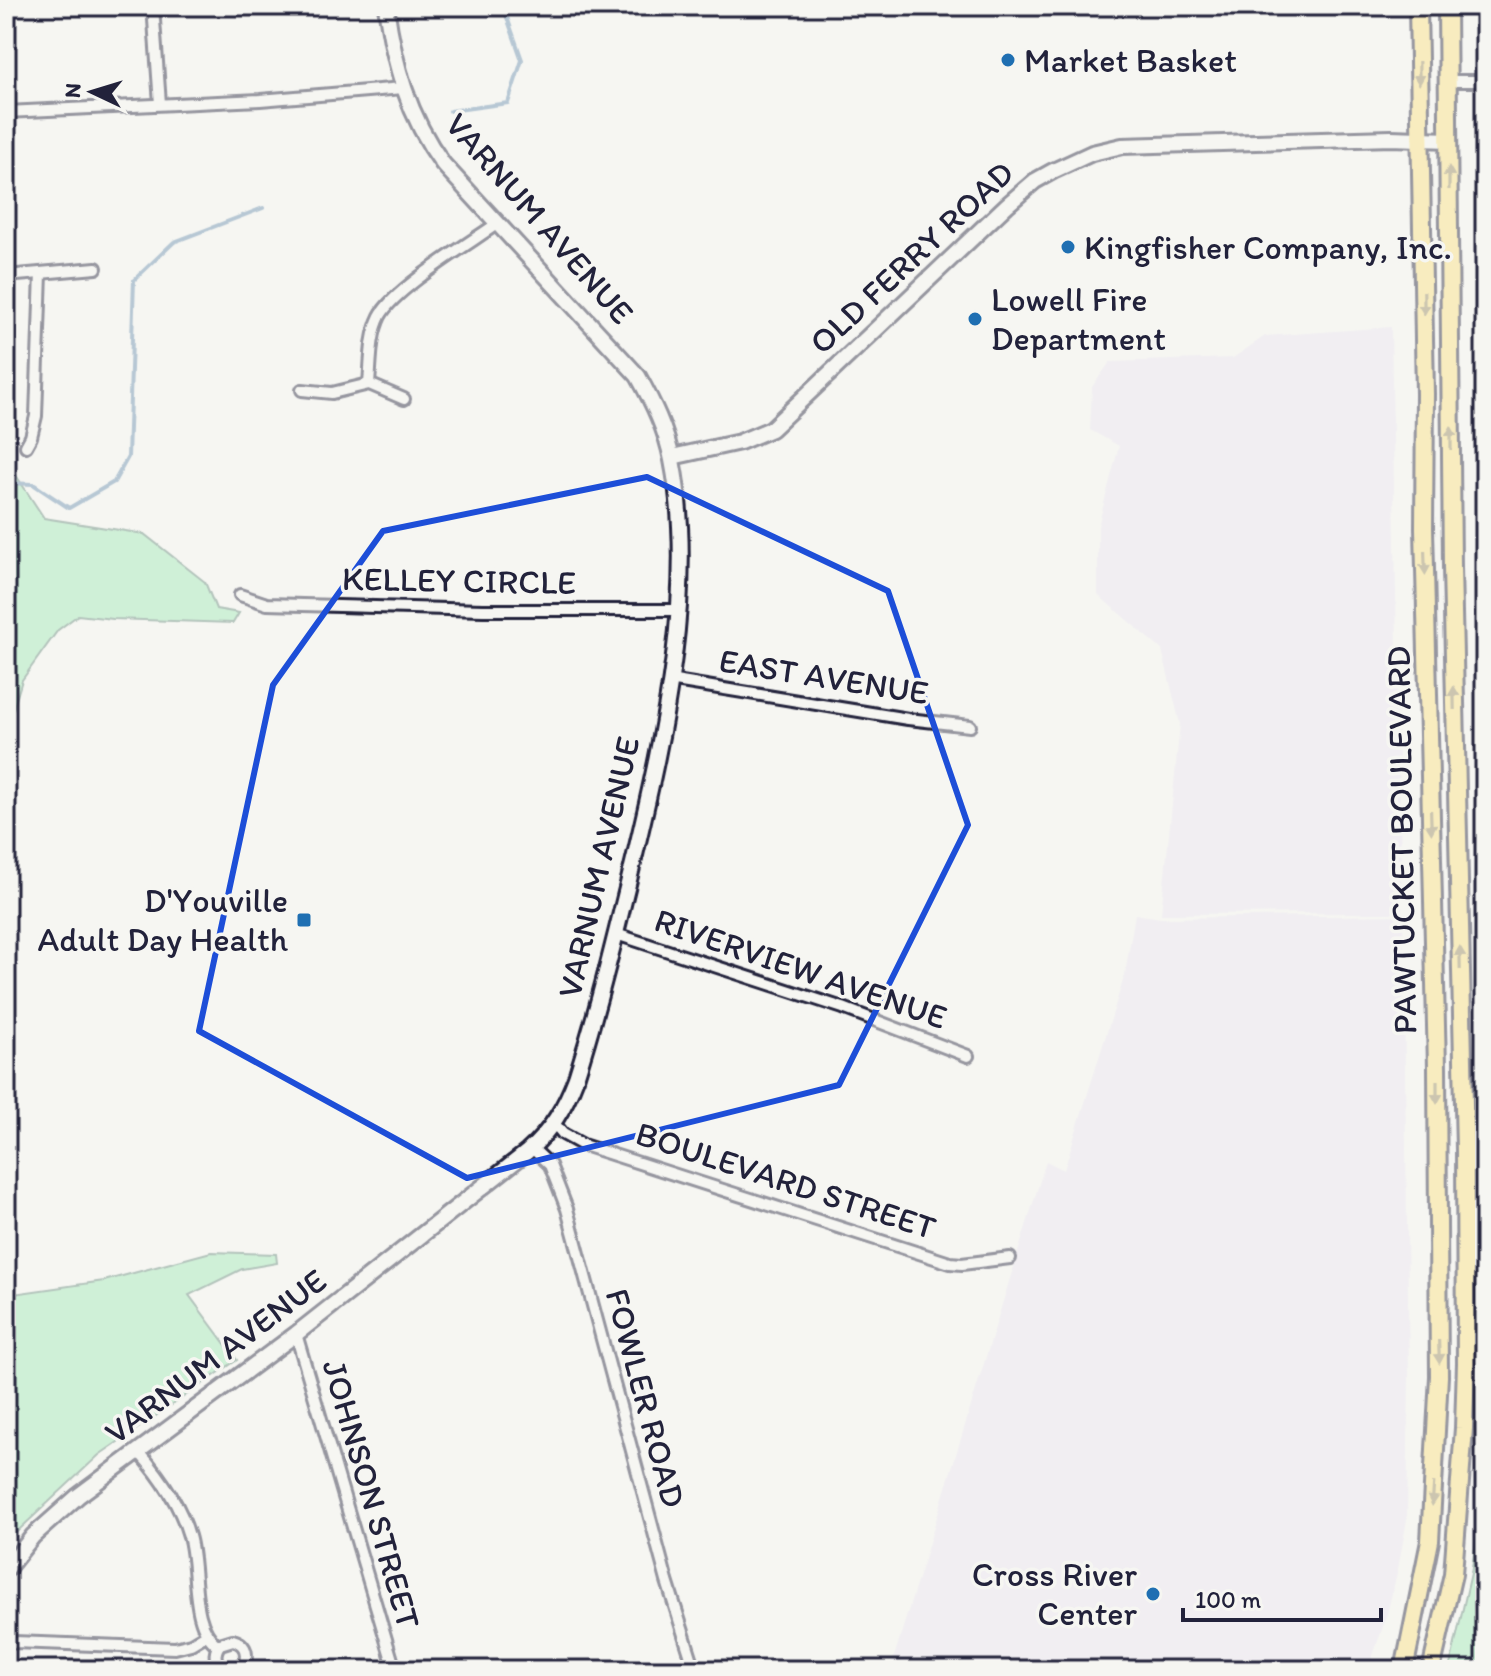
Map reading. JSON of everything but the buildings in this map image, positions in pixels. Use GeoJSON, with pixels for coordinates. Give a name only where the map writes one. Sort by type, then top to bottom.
{"type":"FeatureCollection","features":[{"type":"Feature","properties":{"kind":"main road","name":"VARNUM AVENUE"},"geometry":{"type":"LineString","coordinates":[[6,1570],[48,1522],[296,1334],[532,1148],[554,1123],[568,1100],[616,934],[654,772],[678,610],[682,536],[672,457],[660,415],[638,376],[432,148],[403,88],[392,49],[386,6]]}},
{"type":"Feature","properties":{"kind":"main road","name":"PAWTUCKET BOULEVARD"},"geometry":{"type":"LineString","coordinates":[[1404,1670],[1430,1541],[1439,1376],[1436,1014],[1424,528],[1425,394],[1418,6]]}},
{"type":"Feature","properties":{"kind":"main road","name":"PAWTUCKET BOULEVARD"},"geometry":{"type":"LineString","coordinates":[[1431,1670],[1453,1574],[1466,1363],[1465,1150],[1452,583],[1447,6]]}},
{"type":"Feature","properties":{"kind":"main road","name":"OLD FERRY ROAD"},"geometry":{"type":"LineString","coordinates":[[672,457],[740,442],[771,429],[1007,205],[1035,181],[1092,153],[1122,146],[1163,143],[1391,138],[1449,140]]}},
{"type":"Feature","properties":{"kind":"street"},"geometry":{"type":"LineString","coordinates":[[153,6],[160,104]]}},
{"type":"Feature","properties":{"kind":"street"},"geometry":{"type":"LineString","coordinates":[[1448,81],[1485,81]]}},
{"type":"Feature","properties":{"kind":"street"},"geometry":{"type":"LineString","coordinates":[[6,112],[260,100],[403,88]]}},
{"type":"Feature","properties":{"kind":"street"},"geometry":{"type":"LineString","coordinates":[[369,384],[372,346],[380,316],[398,294],[498,223]]}},
{"type":"Feature","properties":{"kind":"street"},"geometry":{"type":"LineString","coordinates":[[6,276],[96,268]]}},
{"type":"Feature","properties":{"kind":"street"},"geometry":{"type":"LineString","coordinates":[[26,446],[36,416],[41,273]]}},
{"type":"Feature","properties":{"kind":"street"},"geometry":{"type":"LineString","coordinates":[[302,390],[332,393],[369,384],[404,399]]}},
{"type":"Feature","properties":{"kind":"street","name":"KELLEY CIRCLE"},"geometry":{"type":"LineString","coordinates":[[240,595],[267,604],[483,610],[678,610]]}},
{"type":"Feature","properties":{"kind":"street","name":"EAST AVENUE"},"geometry":{"type":"LineString","coordinates":[[669,680],[908,719],[970,726]]}},
{"type":"Feature","properties":{"kind":"street","name":"RIVERVIEW AVENUE"},"geometry":{"type":"LineString","coordinates":[[616,934],[843,1008],[968,1056]]}},
{"type":"Feature","properties":{"kind":"street","name":"BOULEVARD STREET"},"geometry":{"type":"LineString","coordinates":[[554,1123],[568,1138],[594,1149],[950,1263],[1010,1258]]}},
{"type":"Feature","properties":{"kind":"street","name":"FOWLER ROAD"},"geometry":{"type":"LineString","coordinates":[[532,1148],[554,1171],[567,1209],[655,1536],[695,1670]]}},
{"type":"Feature","properties":{"kind":"street","name":"JOHNSON STREET"},"geometry":{"type":"LineString","coordinates":[[296,1334],[395,1670]]}},
{"type":"Feature","properties":{"kind":"street"},"geometry":{"type":"LineString","coordinates":[[139,1452],[172,1495],[190,1537],[200,1618],[206,1635],[218,1646]]}},
{"type":"Feature","properties":{"kind":"street"},"geometry":{"type":"LineString","coordinates":[[9,1642],[175,1648],[191,1644],[206,1635]]}},
{"type":"Feature","properties":{"kind":"street"},"geometry":{"type":"LineString","coordinates":[[225,1670],[216,1660],[218,1646],[226,1640],[244,1646],[245,1662],[237,1670]]}},
{"type":"Feature","properties":{"kind":"highlighted area"},"geometry":{"type":"Polygon","coordinates":[[[647,477],[888,591],[968,825],[839,1085],[467,1178],[199,1031],[273,685],[383,531],[647,477]]]}},
{"type":"Feature","properties":{"kind":"shaded area"},"geometry":{"type":"Polygon","coordinates":[[[1391,327],[1402,913],[1161,914],[1180,724],[1162,650],[1098,595],[1098,526],[1119,446],[1090,430],[1092,387],[1110,362],[1233,358],[1265,336],[1391,327]]]}},
{"type":"Feature","properties":{"kind":"shaded area"},"geometry":{"type":"Polygon","coordinates":[[[1135,914],[1161,918],[1403,915],[1409,1377],[1407,1520],[1386,1618],[1368,1670],[890,1670],[1046,1161],[1064,1170],[1125,974],[1135,914]]]}},
{"type":"Feature","properties":{"kind":"green space"},"geometry":{"type":"Polygon","coordinates":[[[6,460],[44,518],[144,534],[205,582],[216,609],[239,613],[233,623],[78,615],[58,630],[22,680],[6,733],[6,460]]]}},
{"type":"Feature","properties":{"kind":"green space"},"geometry":{"type":"Polygon","coordinates":[[[211,1252],[276,1254],[277,1263],[242,1269],[189,1295],[237,1360],[99,1455],[6,1542],[6,1295],[104,1281],[211,1252]]]}},
{"type":"Feature","properties":{"kind":"green space"},"geometry":{"type":"Polygon","coordinates":[[[1485,1485],[1485,1670],[1449,1670],[1471,1573],[1485,1485]]]}},
{"type":"Feature","properties":{"kind":"waterway"},"geometry":{"type":"LineString","coordinates":[[450,111],[508,103],[522,60],[503,6]]}},
{"type":"Feature","properties":{"kind":"waterway"},"geometry":{"type":"LineString","coordinates":[[6,483],[33,484],[69,508],[114,482],[128,457],[134,280],[174,242],[263,208]]}},
{"type":"Feature","properties":{"kind":"place","name":"Market Basket"},"geometry":{"type":"Point","coordinates":[1008,60]}},
{"type":"Feature","properties":{"kind":"place","name":"Kingfisher Company, Inc."},"geometry":{"type":"Point","coordinates":[1068,247]}},
{"type":"Feature","properties":{"kind":"place","name":"Lowell Fire Department"},"geometry":{"type":"Point","coordinates":[975,319]}},
{"type":"Feature","properties":{"kind":"place","name":"D'Youville Adult Day Health"},"geometry":{"type":"Point","coordinates":[304,920]}},
{"type":"Feature","properties":{"kind":"place","name":"Cross River Center"},"geometry":{"type":"Point","coordinates":[1153,1594]}}]}
